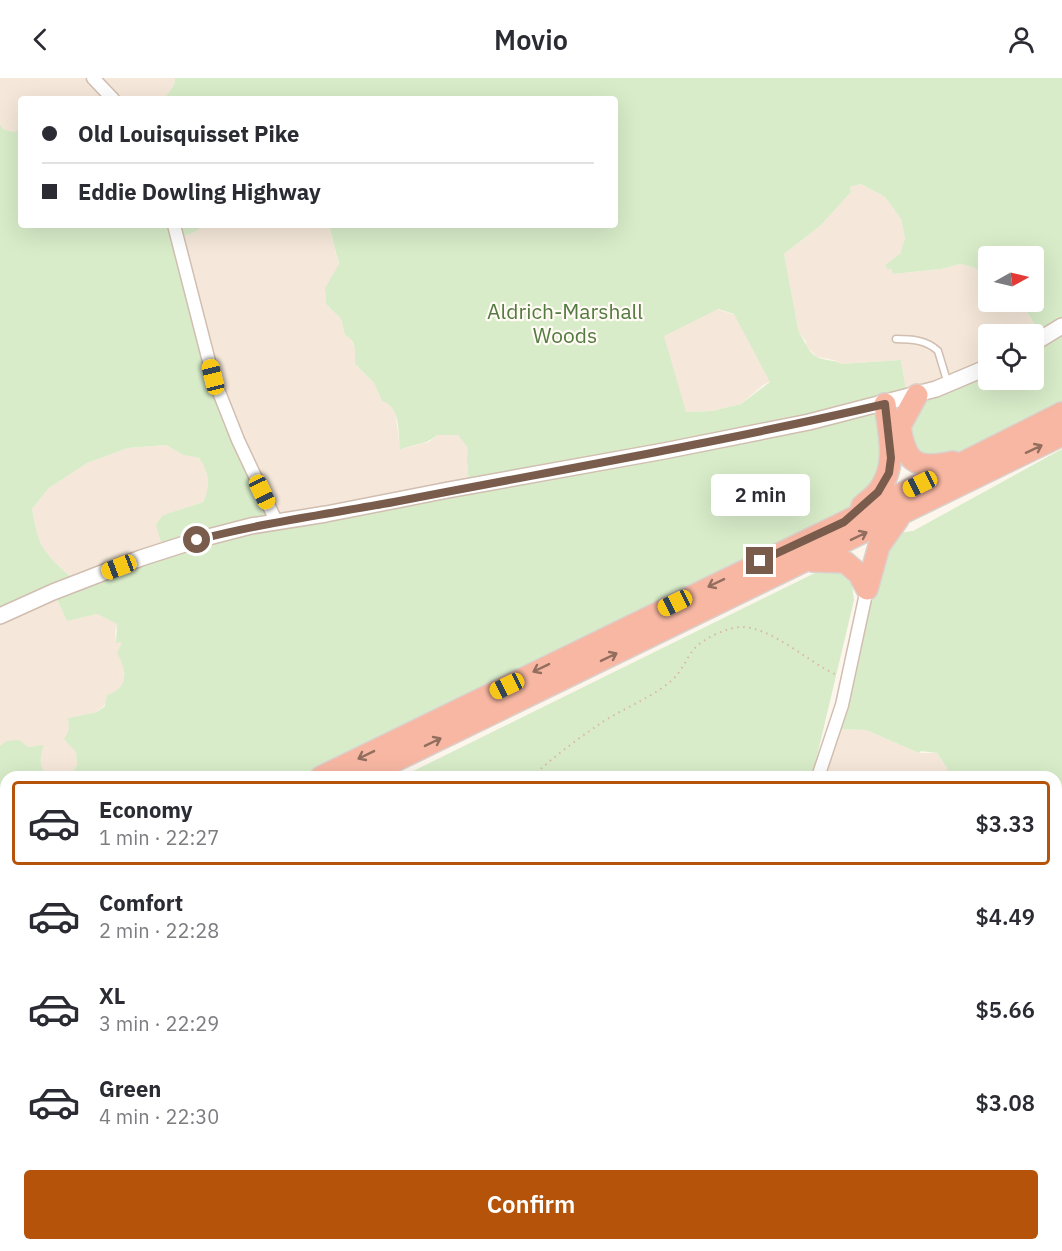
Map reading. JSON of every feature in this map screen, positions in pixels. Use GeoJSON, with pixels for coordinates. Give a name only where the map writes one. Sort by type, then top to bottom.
{"type":"FeatureCollection","features":[{"type":"Feature","properties":{"kind":"highway"},"geometry":{"type":"LineString","coordinates":[[900,426],[916,395]]}},
{"type":"Feature","properties":{"kind":"highway"},"geometry":{"type":"LineString","coordinates":[[891,402],[900,426],[902,442],[912,460],[921,465],[933,466],[977,457]]}},
{"type":"Feature","properties":{"kind":"highway"},"geometry":{"type":"LineString","coordinates":[[844,522],[878,492],[889,473],[891,402]]}},
{"type":"Feature","properties":{"kind":"highway"},"geometry":{"type":"LineString","coordinates":[[333,771],[977,457],[1062,413]]}},
{"type":"Feature","properties":{"kind":"highway"},"geometry":{"type":"LineString","coordinates":[[374,771],[1062,435]]}},
{"type":"Feature","properties":{"kind":"highway"},"geometry":{"type":"LineString","coordinates":[[867,589],[879,546],[901,515]]}},
{"type":"Feature","properties":{"kind":"highway"},"geometry":{"type":"LineString","coordinates":[[807,561],[845,562],[859,574],[867,589]]}},
{"type":"Feature","properties":{"kind":"street"},"geometry":{"type":"LineString","coordinates":[[93,78],[110,96]]}},
{"type":"Feature","properties":{"kind":"street"},"geometry":{"type":"LineString","coordinates":[[175,228],[213,377],[238,440],[276,522]]}},
{"type":"Feature","properties":{"kind":"street"},"geometry":{"type":"LineString","coordinates":[[1044,338],[1062,326]]}},
{"type":"Feature","properties":{"kind":"street"},"geometry":{"type":"LineString","coordinates":[[0,616],[53,592],[171,548],[251,526],[664,452],[799,424],[916,395],[978,371]]}},
{"type":"Feature","properties":{"kind":"street"},"geometry":{"type":"LineString","coordinates":[[820,771],[842,705],[867,589]]}},
{"type":"Feature","properties":{"kind":"lane"},"geometry":{"type":"LineString","coordinates":[[896,339],[910,339],[934,347],[938,351],[948,384]]}},
{"type":"Feature","properties":{"kind":"path"},"geometry":{"type":"LineString","coordinates":[[538,771],[605,721],[673,680],[695,648],[724,631],[739,627],[755,629],[798,650],[822,669],[848,680]]}},
{"type":"Feature","properties":{"kind":"shaded area"},"geometry":{"type":"Polygon","coordinates":[[[0,78],[175,78],[174,85],[166,96],[18,96],[18,131],[13,132],[3,129],[0,124],[0,78]]]}},
{"type":"Feature","properties":{"kind":"shaded area"},"geometry":{"type":"Polygon","coordinates":[[[861,184],[885,197],[901,219],[905,238],[900,255],[896,257],[891,269],[893,274],[941,269],[960,264],[973,267],[978,270],[978,312],[1027,312],[1034,324],[978,324],[978,370],[907,396],[901,360],[841,364],[834,360],[817,357],[806,346],[806,341],[799,333],[784,254],[821,225],[851,192],[850,187],[861,184]]]}},
{"type":"Feature","properties":{"kind":"shaded area"},"geometry":{"type":"Polygon","coordinates":[[[200,228],[330,228],[339,265],[325,288],[326,304],[341,319],[345,335],[350,338],[355,348],[355,364],[374,383],[382,401],[390,403],[395,410],[400,449],[429,442],[437,435],[458,435],[469,448],[467,461],[469,486],[277,521],[233,433],[176,238],[200,228]]]}},
{"type":"Feature","properties":{"kind":"shaded area"},"geometry":{"type":"Polygon","coordinates":[[[676,296],[779,329],[786,374],[763,385],[741,404],[712,411],[687,412],[668,407],[644,330],[676,296]]]}},
{"type":"Feature","properties":{"kind":"shaded area"},"geometry":{"type":"Polygon","coordinates":[[[166,445],[183,455],[199,458],[206,467],[209,491],[203,502],[163,515],[163,549],[91,573],[70,576],[47,555],[38,539],[32,509],[49,488],[87,463],[128,448],[166,445]]]}},
{"type":"Feature","properties":{"kind":"shaded area"},"geometry":{"type":"Polygon","coordinates":[[[54,593],[67,621],[97,614],[117,624],[116,642],[123,642],[124,682],[122,688],[97,712],[68,718],[76,752],[77,765],[74,771],[44,771],[40,756],[43,746],[27,747],[7,741],[0,746],[0,616],[54,593]]]}},
{"type":"Feature","properties":{"kind":"shaded area"},"geometry":{"type":"Polygon","coordinates":[[[833,729],[866,730],[919,753],[937,753],[947,768],[947,771],[822,771],[833,729]]]}},
{"type":"Feature","properties":{"kind":"green space","name":"Aldrich-Marshall Woods"},"geometry":{"type":"Polygon","coordinates":[[[175,78],[1062,78],[1062,412],[978,452],[919,463],[903,399],[869,410],[876,414],[887,442],[871,492],[836,520],[333,771],[74,771],[77,765],[76,752],[64,739],[69,730],[68,718],[97,712],[105,706],[107,695],[122,684],[124,672],[117,653],[122,642],[116,643],[117,624],[97,614],[67,621],[54,593],[0,616],[0,124],[3,129],[13,132],[18,131],[18,228],[200,228],[176,238],[191,304],[274,516],[469,486],[468,448],[458,435],[437,435],[428,441],[400,450],[396,414],[393,408],[382,401],[374,383],[355,364],[352,340],[345,335],[341,319],[326,304],[325,288],[339,264],[330,228],[618,228],[618,96],[166,96],[174,85],[175,78]],[[861,184],[850,187],[851,192],[821,225],[784,254],[799,333],[811,353],[841,364],[901,360],[907,396],[978,370],[978,390],[1044,390],[1044,324],[1034,324],[1027,312],[1044,312],[1044,246],[978,246],[978,270],[960,264],[941,269],[893,274],[891,269],[887,269],[885,265],[900,254],[905,238],[901,219],[885,197],[861,184]],[[718,309],[664,336],[686,412],[712,411],[741,404],[770,382],[734,314],[718,309]],[[166,445],[128,448],[87,463],[49,488],[32,509],[39,540],[47,553],[70,576],[91,573],[163,549],[156,525],[163,515],[203,502],[207,491],[208,479],[199,458],[183,455],[166,445]]]}},
{"type":"Feature","properties":{"kind":"green space"},"geometry":{"type":"Polygon","coordinates":[[[1062,449],[1062,771],[947,771],[937,753],[921,751],[919,753],[866,730],[833,729],[858,600],[883,535],[913,531],[1062,449]]]}},
{"type":"Feature","properties":{"kind":"green space"},"geometry":{"type":"Polygon","coordinates":[[[825,568],[838,571],[852,584],[854,600],[813,771],[413,771],[825,568]]]}},
{"type":"Feature","properties":{"kind":"green space"},"geometry":{"type":"Polygon","coordinates":[[[19,740],[28,747],[44,745],[41,762],[44,771],[0,771],[0,746],[6,741],[19,740]]]}},
{"type":"Feature","properties":{"kind":"route"},"geometry":{"type":"LineString","coordinates":[[197,540],[251,526],[664,452],[885,404],[891,458],[889,473],[878,492],[844,522],[760,561]]}}]}
